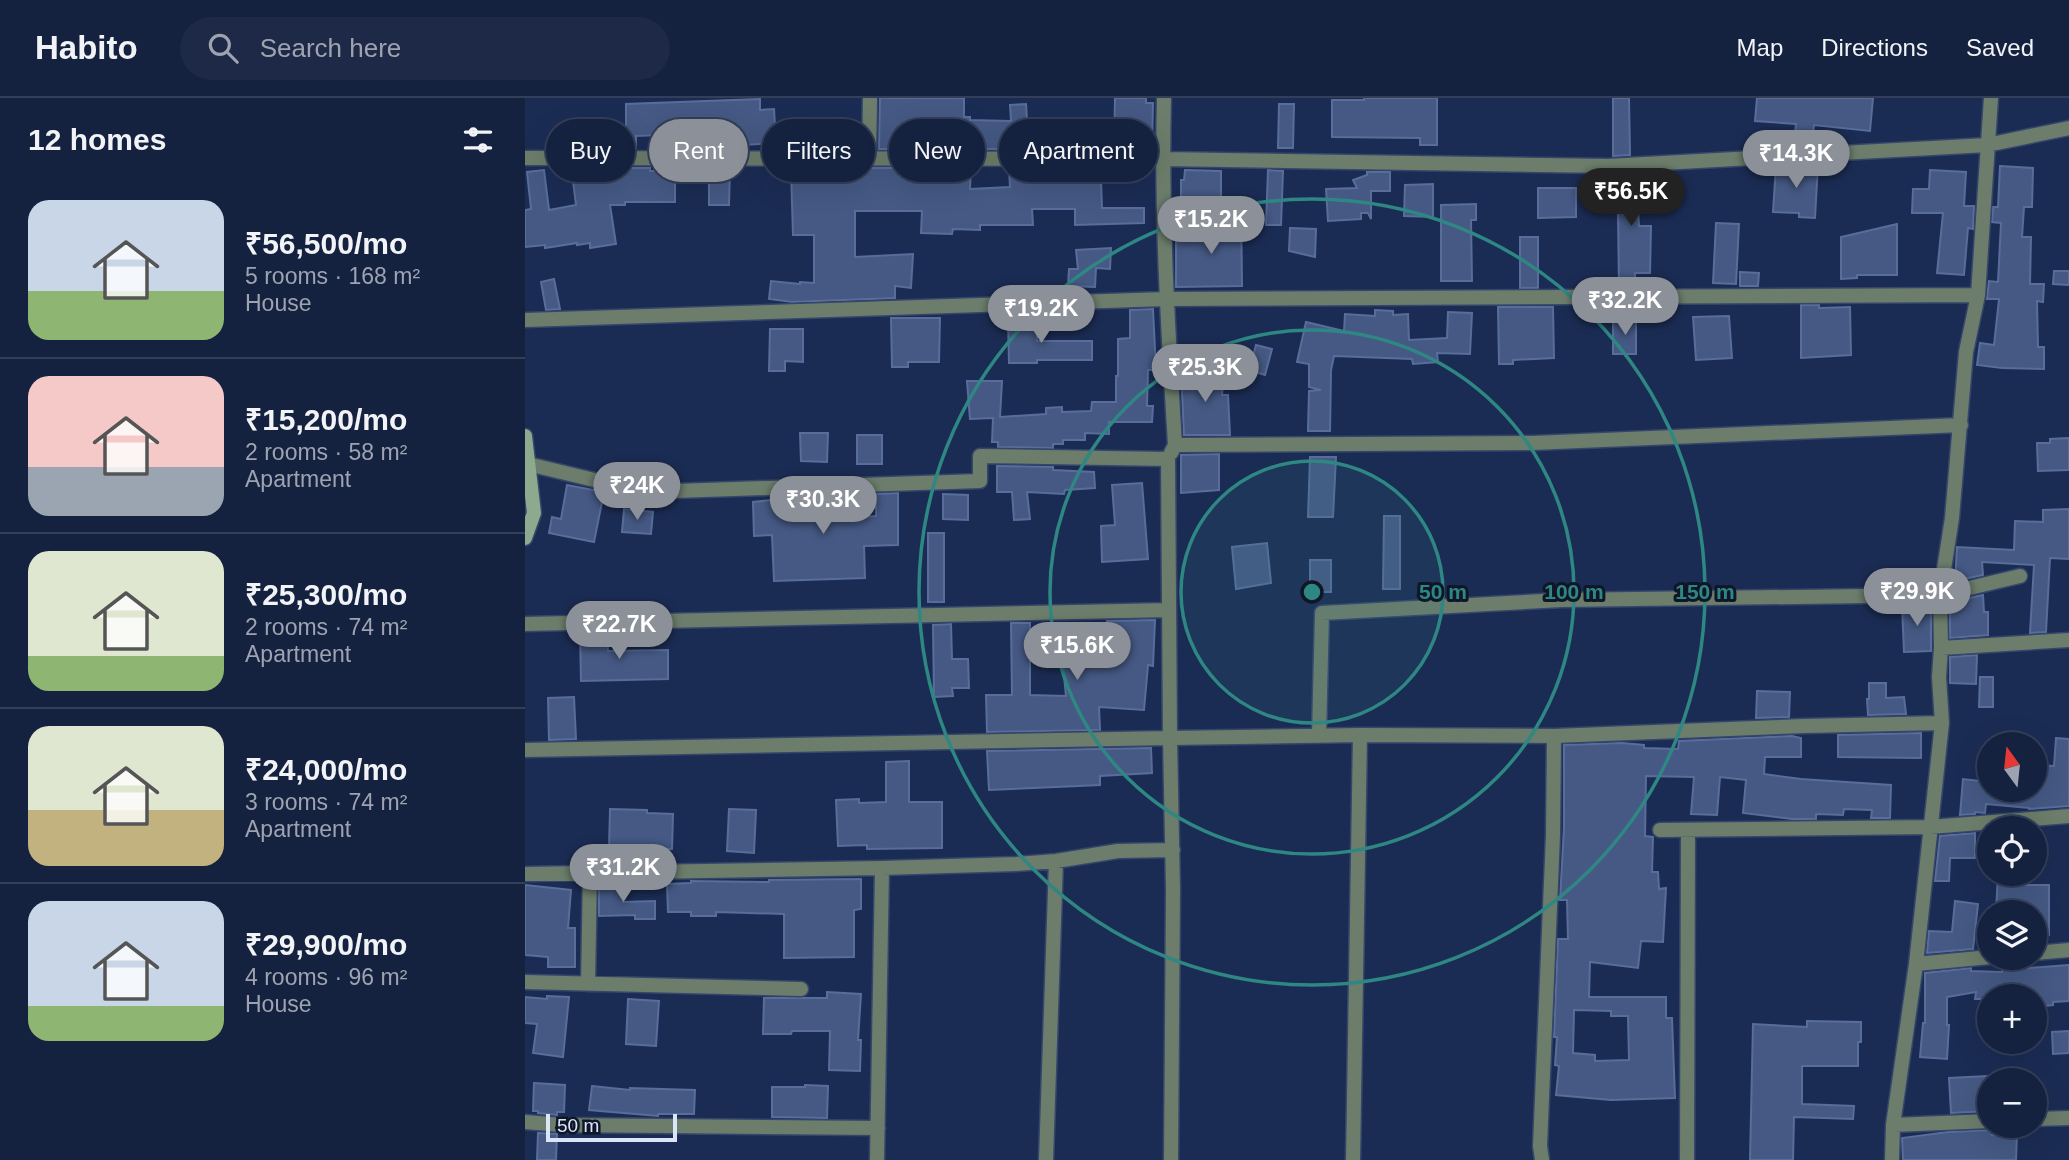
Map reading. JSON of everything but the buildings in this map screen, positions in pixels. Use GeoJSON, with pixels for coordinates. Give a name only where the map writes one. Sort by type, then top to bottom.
{"type":"FeatureCollection","features":[{"type":"Feature","properties":{"kind":"main road"},"geometry":{"type":"LineString","coordinates":[[525,436],[534,513],[525,538]]}},
{"type":"Feature","properties":{"kind":"street"},"geometry":{"type":"LineString","coordinates":[[870,98],[870,119]]}},
{"type":"Feature","properties":{"kind":"street"},"geometry":{"type":"LineString","coordinates":[[1164,98],[1162,159],[1166,299],[1175,445],[1168,459],[1173,849],[1171,1160]]}},
{"type":"Feature","properties":{"kind":"street"},"geometry":{"type":"LineString","coordinates":[[1892,1160],[1893,1125],[1916,964],[1943,723],[1939,677],[1940,594],[1952,518],[1966,352],[1978,295],[1991,98]]}},
{"type":"Feature","properties":{"kind":"street"},"geometry":{"type":"LineString","coordinates":[[875,159],[1162,159],[1608,166],[1987,145],[2069,128]]}},
{"type":"Feature","properties":{"kind":"street"},"geometry":{"type":"LineString","coordinates":[[525,158],[762,159]]}},
{"type":"Feature","properties":{"kind":"street"},"geometry":{"type":"LineString","coordinates":[[525,320],[1166,299],[1978,295]]}},
{"type":"Feature","properties":{"kind":"street"},"geometry":{"type":"LineString","coordinates":[[1175,445],[1533,443],[1961,425]]}},
{"type":"Feature","properties":{"kind":"street"},"geometry":{"type":"LineString","coordinates":[[528,464],[644,492],[980,481],[980,456],[1168,459]]}},
{"type":"Feature","properties":{"kind":"street"},"geometry":{"type":"LineString","coordinates":[[1319,736],[1322,613],[1562,600],[1940,594],[2021,576]]}},
{"type":"Feature","properties":{"kind":"street"},"geometry":{"type":"LineString","coordinates":[[525,624],[1169,610]]}},
{"type":"Feature","properties":{"kind":"street"},"geometry":{"type":"LineString","coordinates":[[1941,648],[2069,640]]}},
{"type":"Feature","properties":{"kind":"street"},"geometry":{"type":"LineString","coordinates":[[525,750],[1360,735],[1554,736],[1943,723]]}},
{"type":"Feature","properties":{"kind":"street"},"geometry":{"type":"LineString","coordinates":[[1353,1160],[1360,735]]}},
{"type":"Feature","properties":{"kind":"street"},"geometry":{"type":"LineString","coordinates":[[1542,1160],[1540,1146],[1553,835],[1554,736]]}},
{"type":"Feature","properties":{"kind":"street"},"geometry":{"type":"LineString","coordinates":[[1660,830],[1930,827],[2069,816]]}},
{"type":"Feature","properties":{"kind":"street"},"geometry":{"type":"LineString","coordinates":[[1686,1160],[1688,830]]}},
{"type":"Feature","properties":{"kind":"street"},"geometry":{"type":"LineString","coordinates":[[525,874],[882,868],[1056,861],[1118,851],[1173,849]]}},
{"type":"Feature","properties":{"kind":"street"},"geometry":{"type":"LineString","coordinates":[[1046,1160],[1056,861]]}},
{"type":"Feature","properties":{"kind":"street"},"geometry":{"type":"LineString","coordinates":[[877,1160],[882,868]]}},
{"type":"Feature","properties":{"kind":"street"},"geometry":{"type":"LineString","coordinates":[[588,984],[590,873]]}},
{"type":"Feature","properties":{"kind":"street"},"geometry":{"type":"LineString","coordinates":[[2047,952],[2069,950]]}},
{"type":"Feature","properties":{"kind":"street"},"geometry":{"type":"LineString","coordinates":[[1916,964],[1977,958]]}},
{"type":"Feature","properties":{"kind":"street"},"geometry":{"type":"LineString","coordinates":[[525,982],[801,989]]}},
{"type":"Feature","properties":{"kind":"street"},"geometry":{"type":"LineString","coordinates":[[2047,1119],[2069,1118]]}},
{"type":"Feature","properties":{"kind":"street"},"geometry":{"type":"LineString","coordinates":[[525,1122],[562,1125],[878,1128]]}},
{"type":"Feature","properties":{"kind":"street"},"geometry":{"type":"LineString","coordinates":[[1893,1125],[1977,1122]]}}]}
